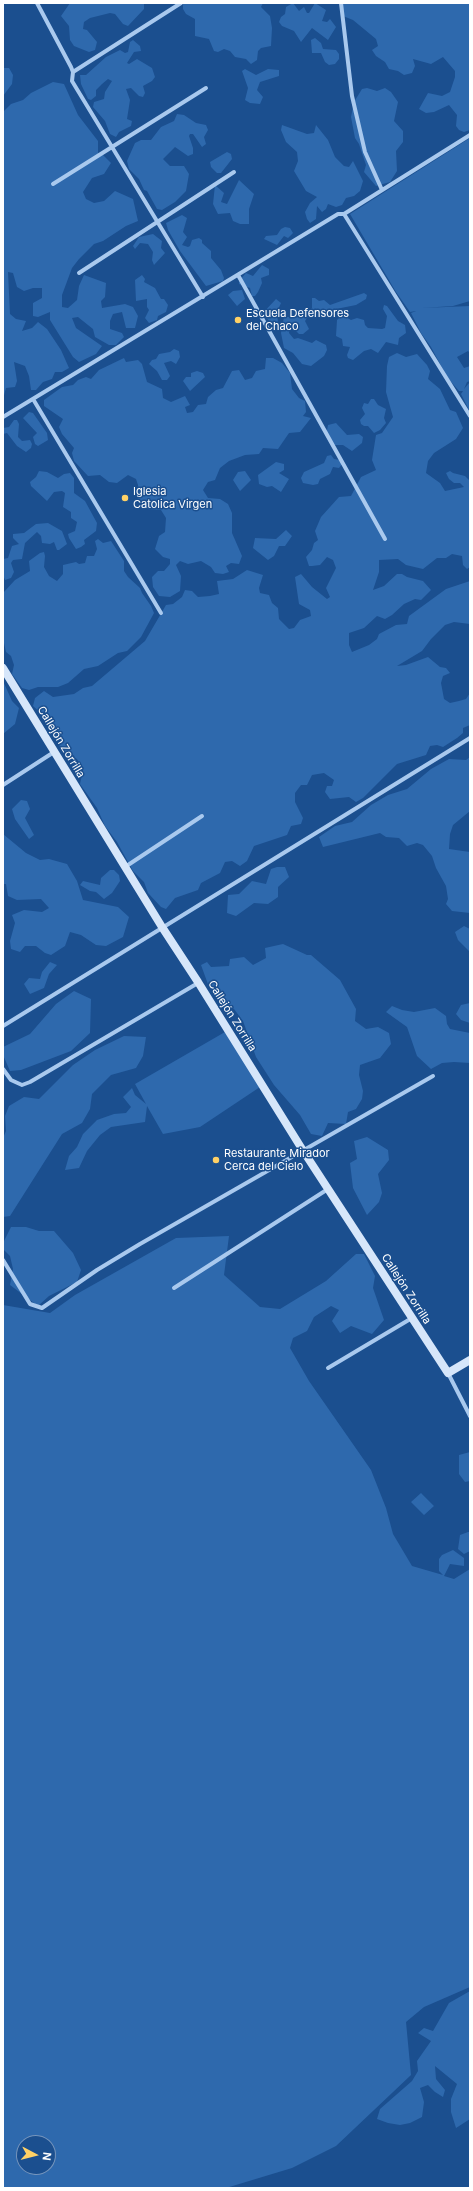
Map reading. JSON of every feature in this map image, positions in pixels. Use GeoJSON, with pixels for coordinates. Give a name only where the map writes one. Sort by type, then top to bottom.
{"type":"FeatureCollection","features":[{"type":"Feature","properties":{"kind":"street"},"geometry":{"type":"LineString","coordinates":[[37,3],[74,72],[72,81],[203,297]]}},
{"type":"Feature","properties":{"kind":"street"},"geometry":{"type":"LineString","coordinates":[[74,72],[181,3]]}},
{"type":"Feature","properties":{"kind":"street"},"geometry":{"type":"LineString","coordinates":[[341,3],[352,96],[366,152],[382,190]]}},
{"type":"Feature","properties":{"kind":"street"},"geometry":{"type":"LineString","coordinates":[[53,184],[206,88]]}},
{"type":"Feature","properties":{"kind":"street"},"geometry":{"type":"LineString","coordinates":[[3,417],[338,214],[344,214],[470,135]]}},
{"type":"Feature","properties":{"kind":"street"},"geometry":{"type":"LineString","coordinates":[[79,272],[234,172]]}},
{"type":"Feature","properties":{"kind":"street"},"geometry":{"type":"LineString","coordinates":[[344,214],[470,416]]}},
{"type":"Feature","properties":{"kind":"street"},"geometry":{"type":"LineString","coordinates":[[238,275],[385,538]]}},
{"type":"Feature","properties":{"kind":"street"},"geometry":{"type":"LineString","coordinates":[[33,399],[161,613]]}},
{"type":"Feature","properties":{"kind":"street","name":"Callejón Zorrilla"},"geometry":{"type":"LineString","coordinates":[[3,668],[124,867],[302,1149],[448,1373]]}},
{"type":"Feature","properties":{"kind":"street"},"geometry":{"type":"LineString","coordinates":[[3,1026],[470,738]]}},
{"type":"Feature","properties":{"kind":"street"},"geometry":{"type":"LineString","coordinates":[[3,785],[54,752]]}},
{"type":"Feature","properties":{"kind":"street"},"geometry":{"type":"LineString","coordinates":[[124,867],[202,816]]}},
{"type":"Feature","properties":{"kind":"street"},"geometry":{"type":"LineString","coordinates":[[3,1068],[11,1080],[22,1085],[30,1082],[198,982]]}},
{"type":"Feature","properties":{"kind":"street"},"geometry":{"type":"LineString","coordinates":[[3,1260],[30,1304],[42,1308],[97,1270],[302,1149],[433,1076]]}},
{"type":"Feature","properties":{"kind":"street"},"geometry":{"type":"LineString","coordinates":[[174,1288],[328,1189]]}},
{"type":"Feature","properties":{"kind":"street"},"geometry":{"type":"LineString","coordinates":[[328,1368],[412,1318]]}},
{"type":"Feature","properties":{"kind":"street"},"geometry":{"type":"LineString","coordinates":[[470,1360],[448,1373],[470,1416]]}},
{"type":"Feature","properties":{"kind":"shaded area"},"geometry":{"type":"Polygon","coordinates":[[[70,3],[144,3],[144,9],[128,26],[123,24],[115,14],[110,13],[90,18],[84,22],[83,29],[87,30],[97,42],[95,50],[89,52],[74,46],[70,40],[69,26],[61,16],[70,3]]]}},
{"type":"Feature","properties":{"kind":"shaded area"},"geometry":{"type":"Polygon","coordinates":[[[183,3],[263,3],[261,7],[270,16],[272,28],[271,46],[261,48],[258,51],[257,60],[251,64],[246,59],[235,57],[230,51],[224,49],[218,52],[214,51],[209,39],[195,36],[195,19],[186,14],[183,9],[183,3]]]}},
{"type":"Feature","properties":{"kind":"shaded area"},"geometry":{"type":"Polygon","coordinates":[[[293,3],[299,11],[304,7],[307,13],[309,13],[315,3],[326,10],[322,21],[327,22],[330,19],[336,27],[328,40],[312,28],[301,42],[294,31],[282,26],[279,22],[281,17],[285,14],[286,7],[293,3]]]}},
{"type":"Feature","properties":{"kind":"shaded area"},"geometry":{"type":"Polygon","coordinates":[[[341,3],[470,3],[470,130],[464,132],[459,130],[456,126],[457,115],[449,105],[434,112],[426,113],[419,109],[428,93],[442,96],[450,92],[455,77],[455,71],[443,57],[431,64],[413,59],[415,66],[412,73],[404,75],[398,71],[389,69],[385,62],[376,56],[372,50],[378,46],[376,39],[353,20],[343,16],[341,3]]]}},
{"type":"Feature","properties":{"kind":"shaded area"},"geometry":{"type":"Polygon","coordinates":[[[315,38],[321,43],[323,49],[336,50],[339,54],[339,59],[335,64],[329,65],[325,62],[321,53],[312,53],[311,40],[315,38]]]}},
{"type":"Feature","properties":{"kind":"shaded area"},"geometry":{"type":"Polygon","coordinates":[[[133,40],[140,46],[141,51],[134,52],[127,63],[129,64],[137,59],[152,68],[155,77],[152,81],[143,86],[145,93],[143,97],[139,96],[131,88],[126,89],[130,100],[127,119],[132,121],[131,126],[119,132],[116,137],[110,134],[105,121],[93,107],[94,102],[104,99],[105,92],[112,81],[108,79],[102,84],[96,90],[96,96],[91,100],[88,99],[81,84],[80,75],[86,75],[106,57],[120,50],[125,53],[128,52],[130,42],[133,40]]]}},
{"type":"Feature","properties":{"kind":"shaded area"},"geometry":{"type":"Polygon","coordinates":[[[3,68],[9,68],[13,75],[12,84],[3,96],[3,68]]]}},
{"type":"Feature","properties":{"kind":"shaded area"},"geometry":{"type":"Polygon","coordinates":[[[245,69],[256,75],[268,69],[279,70],[279,76],[260,82],[257,90],[263,97],[260,104],[250,103],[245,100],[248,88],[242,71],[245,69]]]}},
{"type":"Feature","properties":{"kind":"shaded area"},"geometry":{"type":"Polygon","coordinates":[[[53,82],[64,84],[78,115],[98,141],[98,153],[103,155],[111,163],[104,174],[92,178],[83,192],[86,199],[94,203],[104,201],[115,191],[133,199],[138,221],[126,226],[103,241],[94,244],[79,259],[72,268],[62,295],[62,307],[68,308],[77,300],[79,286],[84,275],[106,283],[105,297],[101,301],[102,308],[125,304],[133,307],[138,316],[135,328],[126,328],[122,312],[113,314],[110,321],[110,329],[122,333],[124,337],[116,345],[109,345],[95,337],[93,329],[78,317],[72,318],[76,328],[102,346],[96,354],[79,362],[73,357],[50,320],[50,312],[38,317],[33,316],[33,303],[42,298],[42,288],[33,288],[24,291],[17,287],[13,273],[8,272],[10,314],[16,319],[26,321],[22,331],[32,328],[38,322],[47,329],[61,350],[69,368],[62,372],[55,372],[52,379],[43,382],[36,390],[31,390],[29,376],[25,366],[14,362],[17,381],[15,387],[6,388],[3,399],[3,112],[11,104],[23,100],[31,93],[53,82]]]}},
{"type":"Feature","properties":{"kind":"shaded area"},"geometry":{"type":"Polygon","coordinates":[[[367,88],[377,91],[385,88],[391,92],[398,102],[394,121],[403,131],[403,142],[396,151],[397,171],[390,182],[376,186],[364,172],[366,165],[359,144],[355,138],[351,117],[354,102],[362,89],[367,88]]]}},
{"type":"Feature","properties":{"kind":"shaded area"},"geometry":{"type":"Polygon","coordinates":[[[177,114],[184,115],[196,123],[206,125],[208,130],[204,137],[206,144],[202,147],[193,134],[190,134],[189,136],[193,148],[193,154],[188,156],[175,147],[163,159],[170,166],[184,166],[189,174],[186,191],[175,202],[162,210],[157,209],[147,191],[144,190],[139,179],[129,169],[127,161],[135,143],[141,140],[151,140],[161,127],[174,121],[177,114]]]}},
{"type":"Feature","properties":{"kind":"shaded area"},"geometry":{"type":"Polygon","coordinates":[[[282,125],[307,134],[314,133],[316,125],[328,140],[335,157],[344,166],[349,167],[353,161],[363,181],[360,191],[354,196],[346,198],[342,205],[336,207],[328,204],[326,209],[322,212],[317,206],[316,219],[310,223],[305,212],[310,203],[317,197],[306,191],[294,171],[298,161],[297,152],[286,142],[281,130],[282,125]]]}},
{"type":"Feature","properties":{"kind":"shaded area"},"geometry":{"type":"Polygon","coordinates":[[[470,138],[470,301],[453,306],[422,308],[470,306],[470,353],[468,351],[457,357],[464,368],[470,366],[470,381],[467,382],[464,389],[470,382],[470,412],[461,394],[463,391],[459,391],[447,377],[431,347],[421,333],[411,313],[416,311],[410,312],[396,292],[350,214],[470,138]]]}},
{"type":"Feature","properties":{"kind":"shaded area"},"geometry":{"type":"Polygon","coordinates":[[[227,152],[231,154],[232,159],[221,173],[217,173],[211,167],[210,162],[227,152]]]}},
{"type":"Feature","properties":{"kind":"shaded area"},"geometry":{"type":"Polygon","coordinates":[[[239,180],[254,194],[249,209],[249,224],[240,224],[233,221],[230,213],[218,214],[213,204],[215,185],[224,193],[221,202],[227,204],[239,180]]]}},
{"type":"Feature","properties":{"kind":"shaded area"},"geometry":{"type":"Polygon","coordinates":[[[182,215],[187,218],[183,232],[187,237],[182,245],[188,247],[190,246],[192,240],[199,238],[202,240],[202,243],[211,251],[211,258],[221,270],[224,278],[223,281],[206,286],[180,251],[168,230],[166,223],[182,215]]]}},
{"type":"Feature","properties":{"kind":"shaded area"},"geometry":{"type":"Polygon","coordinates":[[[285,227],[290,228],[293,233],[288,238],[284,236],[277,245],[264,239],[266,236],[277,235],[281,229],[285,227]]]}},
{"type":"Feature","properties":{"kind":"shaded area"},"geometry":{"type":"Polygon","coordinates":[[[153,234],[162,241],[161,248],[165,253],[154,265],[152,260],[153,252],[148,244],[140,243],[135,249],[133,246],[139,237],[153,234]]]}},
{"type":"Feature","properties":{"kind":"shaded area"},"geometry":{"type":"Polygon","coordinates":[[[262,265],[269,269],[269,275],[261,278],[262,283],[258,292],[255,296],[252,296],[250,288],[239,284],[239,281],[246,273],[253,276],[262,265]]]}},
{"type":"Feature","properties":{"kind":"shaded area"},"geometry":{"type":"Polygon","coordinates":[[[142,275],[145,279],[144,282],[155,288],[161,299],[164,299],[168,305],[166,312],[158,316],[157,320],[149,323],[145,318],[149,310],[147,307],[147,299],[136,301],[135,280],[142,275]]]}},
{"type":"Feature","properties":{"kind":"shaded area"},"geometry":{"type":"Polygon","coordinates":[[[242,290],[245,299],[237,306],[228,295],[233,291],[242,290]]]}},
{"type":"Feature","properties":{"kind":"shaded area"},"geometry":{"type":"Polygon","coordinates":[[[364,293],[367,295],[366,299],[356,305],[336,309],[323,317],[313,316],[307,318],[305,321],[309,329],[303,334],[299,334],[295,330],[295,326],[290,327],[289,333],[294,339],[298,338],[312,343],[316,340],[326,345],[327,350],[324,356],[311,366],[302,364],[293,353],[284,348],[281,333],[284,317],[297,317],[308,312],[312,308],[312,298],[319,301],[324,300],[330,305],[364,293]]]}},
{"type":"Feature","properties":{"kind":"shaded area"},"geometry":{"type":"Polygon","coordinates":[[[276,299],[281,303],[277,312],[278,323],[275,326],[262,314],[276,299]]]}},
{"type":"Feature","properties":{"kind":"shaded area"},"geometry":{"type":"Polygon","coordinates":[[[384,305],[387,306],[398,321],[405,325],[406,333],[399,338],[398,345],[386,342],[378,353],[371,349],[364,351],[353,360],[348,358],[347,355],[350,347],[343,346],[342,339],[336,336],[337,320],[342,315],[351,320],[357,318],[364,320],[365,325],[368,328],[382,329],[385,328],[387,316],[383,309],[384,305]]]}},
{"type":"Feature","properties":{"kind":"shaded area"},"geometry":{"type":"Polygon","coordinates":[[[174,349],[179,351],[180,357],[176,364],[171,361],[164,363],[170,376],[167,380],[162,380],[157,371],[149,364],[152,360],[156,359],[159,354],[170,352],[174,349]]]}},
{"type":"Feature","properties":{"kind":"shaded area"},"geometry":{"type":"Polygon","coordinates":[[[397,353],[406,357],[417,354],[427,365],[430,371],[428,379],[440,389],[450,410],[456,412],[463,428],[456,439],[434,453],[428,461],[426,473],[440,483],[445,491],[464,487],[460,483],[454,483],[449,479],[446,473],[450,471],[465,476],[469,480],[470,567],[467,569],[463,565],[462,556],[452,554],[446,558],[437,558],[423,569],[406,565],[398,559],[379,560],[379,572],[373,590],[384,586],[397,574],[402,574],[407,577],[423,581],[431,590],[421,600],[415,599],[404,604],[385,619],[377,616],[364,628],[349,633],[349,645],[352,652],[369,645],[377,639],[379,634],[396,625],[407,624],[409,616],[446,589],[470,581],[470,624],[454,622],[445,625],[431,639],[422,651],[397,666],[406,665],[428,657],[440,667],[446,668],[450,673],[443,676],[441,683],[444,699],[450,703],[459,701],[466,699],[470,693],[470,725],[463,728],[463,733],[443,747],[437,745],[430,746],[426,755],[397,764],[363,798],[356,802],[349,797],[330,799],[325,792],[327,786],[332,786],[334,780],[324,773],[312,775],[307,785],[301,785],[295,793],[295,802],[303,818],[301,824],[291,826],[287,835],[254,846],[247,861],[240,866],[232,861],[225,862],[220,873],[201,883],[198,890],[175,898],[166,909],[161,907],[148,893],[144,882],[133,871],[117,842],[105,826],[97,808],[80,784],[83,770],[77,759],[61,751],[56,734],[46,722],[42,714],[33,706],[35,698],[44,691],[53,697],[74,694],[83,688],[92,686],[145,641],[166,605],[173,604],[182,597],[185,590],[192,591],[198,597],[219,594],[217,581],[233,579],[247,570],[263,575],[259,588],[260,593],[269,595],[272,603],[278,608],[279,619],[289,629],[294,628],[300,620],[311,616],[310,610],[299,604],[295,577],[301,574],[312,587],[327,599],[330,597],[326,588],[336,568],[333,560],[327,557],[320,565],[309,566],[306,557],[312,550],[314,543],[318,540],[315,531],[321,517],[339,497],[351,496],[361,477],[376,470],[372,460],[376,435],[382,433],[393,417],[386,392],[387,366],[389,357],[397,353]]]}},
{"type":"Feature","properties":{"kind":"shaded area"},"geometry":{"type":"Polygon","coordinates":[[[124,358],[126,362],[138,360],[142,364],[147,382],[162,389],[163,398],[171,402],[185,396],[190,405],[185,407],[187,413],[193,412],[198,405],[206,404],[208,397],[216,390],[223,388],[232,371],[239,370],[245,380],[252,378],[256,371],[265,369],[266,358],[273,358],[282,363],[290,373],[292,389],[299,398],[305,401],[306,412],[303,416],[311,418],[300,432],[289,433],[278,449],[263,448],[259,454],[245,455],[229,461],[220,468],[215,480],[208,482],[203,490],[208,498],[220,499],[228,504],[232,513],[232,533],[242,556],[239,564],[231,563],[226,566],[229,572],[223,574],[215,573],[211,567],[201,561],[188,564],[180,561],[176,565],[181,576],[180,591],[170,597],[159,596],[153,587],[152,577],[158,571],[164,571],[170,564],[170,559],[163,557],[155,549],[159,536],[165,532],[166,518],[161,510],[147,509],[141,506],[137,497],[138,485],[136,479],[128,475],[117,483],[109,482],[100,475],[88,476],[74,461],[72,453],[74,448],[62,434],[59,427],[63,419],[44,406],[44,400],[62,387],[73,385],[78,380],[86,377],[91,379],[99,370],[124,358]]]}},
{"type":"Feature","properties":{"kind":"shaded area"},"geometry":{"type":"Polygon","coordinates":[[[197,371],[203,373],[205,377],[190,391],[183,381],[186,377],[191,377],[191,373],[197,371]]]}},
{"type":"Feature","properties":{"kind":"shaded area"},"geometry":{"type":"Polygon","coordinates":[[[371,399],[374,399],[378,405],[386,409],[384,418],[386,423],[380,430],[374,433],[368,426],[361,424],[360,420],[365,414],[362,408],[364,403],[368,404],[371,399]]]}},
{"type":"Feature","properties":{"kind":"shaded area"},"geometry":{"type":"Polygon","coordinates":[[[29,412],[33,413],[47,433],[48,440],[38,446],[35,444],[33,437],[37,433],[23,418],[29,412]]]}},
{"type":"Feature","properties":{"kind":"shaded area"},"geometry":{"type":"Polygon","coordinates":[[[14,420],[17,420],[19,424],[18,437],[22,441],[30,440],[32,444],[31,448],[26,452],[17,446],[7,433],[3,434],[3,428],[9,427],[14,420]]]}},
{"type":"Feature","properties":{"kind":"shaded area"},"geometry":{"type":"Polygon","coordinates":[[[336,423],[347,435],[359,434],[363,437],[362,443],[352,451],[343,445],[333,445],[329,442],[326,436],[328,425],[336,423]]]}},
{"type":"Feature","properties":{"kind":"shaded area"},"geometry":{"type":"Polygon","coordinates":[[[331,455],[334,459],[340,460],[342,464],[339,468],[333,467],[330,474],[320,479],[318,484],[313,485],[303,483],[301,478],[304,472],[324,463],[327,456],[331,455]]]}},
{"type":"Feature","properties":{"kind":"shaded area"},"geometry":{"type":"Polygon","coordinates":[[[276,462],[284,464],[284,470],[279,473],[289,479],[281,492],[272,486],[267,487],[259,484],[258,475],[276,462]]]}},
{"type":"Feature","properties":{"kind":"shaded area"},"geometry":{"type":"Polygon","coordinates":[[[39,471],[47,472],[58,478],[64,474],[70,473],[74,478],[74,493],[85,501],[97,523],[96,531],[84,540],[85,544],[81,547],[76,549],[69,538],[68,534],[75,531],[77,522],[71,518],[71,512],[63,507],[65,493],[62,491],[54,492],[47,501],[31,486],[30,482],[36,477],[39,471]]]}},
{"type":"Feature","properties":{"kind":"shaded area"},"geometry":{"type":"Polygon","coordinates":[[[245,471],[251,480],[240,491],[233,480],[238,472],[245,471]]]}},
{"type":"Feature","properties":{"kind":"shaded area"},"geometry":{"type":"Polygon","coordinates":[[[48,523],[62,531],[67,544],[57,550],[54,542],[50,544],[42,543],[41,536],[37,532],[25,543],[22,559],[13,560],[11,563],[14,572],[11,578],[5,580],[3,575],[3,559],[8,558],[12,546],[19,544],[13,538],[13,534],[24,533],[36,524],[48,523]]]}},
{"type":"Feature","properties":{"kind":"shaded area"},"geometry":{"type":"Polygon","coordinates":[[[286,530],[292,536],[285,546],[279,546],[274,556],[268,560],[253,548],[255,538],[276,539],[286,530]]]}},
{"type":"Feature","properties":{"kind":"shaded area"},"geometry":{"type":"Polygon","coordinates":[[[98,539],[103,543],[111,541],[124,561],[124,571],[140,588],[154,613],[141,637],[127,651],[118,653],[98,666],[84,669],[68,683],[58,687],[38,687],[29,690],[22,688],[12,674],[14,665],[11,656],[6,652],[4,643],[3,593],[15,580],[30,571],[29,561],[40,553],[44,552],[44,567],[49,576],[57,581],[63,574],[63,565],[76,562],[79,564],[85,563],[87,556],[94,556],[97,549],[95,541],[98,539]]]}},
{"type":"Feature","properties":{"kind":"shaded area"},"geometry":{"type":"Polygon","coordinates":[[[3,681],[12,701],[19,708],[15,724],[3,734],[3,681]]]}},
{"type":"Feature","properties":{"kind":"shaded area"},"geometry":{"type":"Polygon","coordinates":[[[470,757],[470,811],[453,825],[450,834],[449,849],[470,852],[470,913],[452,911],[446,904],[448,899],[446,886],[436,868],[432,856],[423,845],[417,843],[407,846],[399,838],[386,837],[380,833],[323,847],[319,837],[335,826],[352,822],[371,805],[388,795],[407,789],[431,769],[449,759],[466,760],[470,757]]]}},
{"type":"Feature","properties":{"kind":"shaded area"},"geometry":{"type":"Polygon","coordinates":[[[21,800],[27,801],[30,809],[25,818],[34,835],[29,839],[15,819],[12,809],[21,800]]]}},
{"type":"Feature","properties":{"kind":"shaded area"},"geometry":{"type":"Polygon","coordinates":[[[3,834],[26,853],[40,860],[49,859],[67,864],[77,881],[83,900],[118,907],[129,917],[123,937],[106,946],[96,945],[81,935],[70,932],[65,946],[51,955],[45,953],[36,946],[25,946],[20,952],[11,949],[10,941],[15,923],[12,915],[24,910],[42,912],[49,908],[41,899],[17,900],[8,896],[6,884],[3,884],[3,834]]]}},
{"type":"Feature","properties":{"kind":"shaded area"},"geometry":{"type":"Polygon","coordinates":[[[285,867],[289,877],[278,887],[278,897],[268,904],[254,903],[236,916],[227,913],[228,895],[239,894],[252,881],[266,884],[271,869],[285,867]]]}},
{"type":"Feature","properties":{"kind":"shaded area"},"geometry":{"type":"Polygon","coordinates":[[[110,870],[114,870],[119,875],[120,881],[112,893],[104,899],[96,892],[90,891],[80,885],[83,881],[100,885],[101,878],[110,870]]]}},
{"type":"Feature","properties":{"kind":"shaded area"},"geometry":{"type":"Polygon","coordinates":[[[464,926],[470,929],[470,952],[458,940],[455,932],[464,926]]]}},
{"type":"Feature","properties":{"kind":"shaded area"},"geometry":{"type":"Polygon","coordinates":[[[283,944],[307,955],[311,955],[340,980],[356,1009],[355,1021],[366,1029],[378,1027],[389,1033],[391,1044],[380,1058],[360,1065],[359,1075],[363,1091],[362,1099],[356,1109],[348,1112],[346,1124],[328,1123],[322,1136],[311,1134],[300,1115],[274,1085],[256,1057],[243,1021],[234,1009],[209,987],[201,965],[207,962],[211,967],[229,966],[230,959],[244,957],[253,965],[266,958],[265,948],[283,944]]]}},
{"type":"Feature","properties":{"kind":"shaded area"},"geometry":{"type":"Polygon","coordinates":[[[50,962],[57,965],[49,974],[44,988],[30,994],[24,984],[29,978],[40,979],[42,972],[50,962]]]}},
{"type":"Feature","properties":{"kind":"shaded area"},"geometry":{"type":"Polygon","coordinates":[[[74,991],[91,999],[90,1033],[71,1051],[21,1070],[10,1071],[3,1055],[3,1047],[30,1034],[56,1004],[74,991]]]}},
{"type":"Feature","properties":{"kind":"shaded area"},"geometry":{"type":"Polygon","coordinates":[[[470,1003],[470,1023],[461,1020],[456,1014],[461,1005],[470,1003]]]}},
{"type":"Feature","properties":{"kind":"shaded area"},"geometry":{"type":"Polygon","coordinates":[[[392,1006],[402,1010],[414,1012],[435,1008],[446,1016],[447,1024],[450,1029],[470,1033],[470,1063],[442,1063],[431,1069],[417,1056],[407,1027],[386,1012],[392,1006]]]}},
{"type":"Feature","properties":{"kind":"shaded area"},"geometry":{"type":"Polygon","coordinates":[[[225,1032],[260,1087],[200,1127],[163,1134],[147,1106],[145,1122],[111,1127],[100,1135],[87,1151],[79,1168],[65,1170],[69,1156],[77,1147],[83,1134],[97,1120],[114,1114],[126,1113],[131,1107],[123,1097],[132,1088],[135,1095],[146,1104],[135,1084],[225,1032]]]}},
{"type":"Feature","properties":{"kind":"shaded area"},"geometry":{"type":"Polygon","coordinates":[[[124,1036],[146,1037],[143,1056],[136,1068],[111,1075],[92,1094],[90,1109],[82,1123],[62,1134],[10,1216],[3,1217],[3,1138],[6,1131],[5,1116],[9,1106],[24,1097],[39,1099],[73,1065],[95,1050],[124,1036]]]}},
{"type":"Feature","properties":{"kind":"shaded area"},"geometry":{"type":"Polygon","coordinates":[[[367,1137],[388,1150],[389,1160],[378,1174],[382,1193],[379,1202],[367,1215],[353,1188],[350,1163],[357,1159],[354,1141],[367,1137]]]}},
{"type":"Feature","properties":{"kind":"shaded area"},"geometry":{"type":"Polygon","coordinates":[[[11,1227],[26,1227],[39,1231],[54,1231],[73,1253],[81,1270],[77,1282],[49,1296],[38,1306],[10,1285],[13,1269],[10,1256],[3,1249],[3,1243],[11,1227]]]}},
{"type":"Feature","properties":{"kind":"shaded area"},"geometry":{"type":"Polygon","coordinates":[[[229,1236],[224,1275],[260,1307],[280,1309],[326,1281],[356,1254],[364,1254],[375,1276],[373,1288],[384,1320],[372,1334],[351,1326],[340,1333],[332,1321],[339,1310],[331,1306],[314,1317],[307,1331],[293,1338],[290,1348],[309,1381],[371,1470],[386,1508],[393,1534],[412,1566],[443,1575],[439,1571],[439,1559],[442,1555],[453,1550],[464,1558],[464,1566],[450,1564],[444,1576],[454,1579],[470,1569],[470,1987],[424,2007],[406,2022],[411,2075],[336,2146],[292,2168],[226,2188],[3,2188],[3,1305],[50,1313],[75,1295],[176,1238],[229,1236]]]}},
{"type":"Feature","properties":{"kind":"shaded area"},"geometry":{"type":"Polygon","coordinates":[[[470,1452],[470,1481],[465,1482],[459,1474],[459,1455],[470,1452]]]}},
{"type":"Feature","properties":{"kind":"shaded area"},"geometry":{"type":"Polygon","coordinates":[[[421,1493],[434,1506],[424,1515],[411,1502],[421,1493]]]}},
{"type":"Feature","properties":{"kind":"shaded area"},"geometry":{"type":"Polygon","coordinates":[[[470,1532],[470,1551],[464,1554],[458,1549],[460,1535],[470,1532]]]}},
{"type":"Feature","properties":{"kind":"shaded area"},"geometry":{"type":"Polygon","coordinates":[[[470,1991],[470,2119],[456,2128],[451,2112],[451,2099],[457,2084],[435,2066],[436,2079],[445,2090],[443,2097],[428,2085],[420,2088],[424,2102],[422,2117],[410,2123],[400,2125],[377,2119],[380,2109],[412,2081],[418,2071],[417,2061],[431,2041],[418,2033],[424,2028],[433,2031],[449,2003],[470,1991]]]}},
{"type":"Feature","properties":{"kind":"place","name":"Escuela Defensores del Chaco"},"geometry":{"type":"Point","coordinates":[238,320]}},
{"type":"Feature","properties":{"kind":"place","name":"Iglesia Catolica Virgen"},"geometry":{"type":"Point","coordinates":[125,498]}},
{"type":"Feature","properties":{"kind":"place","name":"Restaurante Mirador Cerca del Cielo"},"geometry":{"type":"Point","coordinates":[216,1160]}}]}
